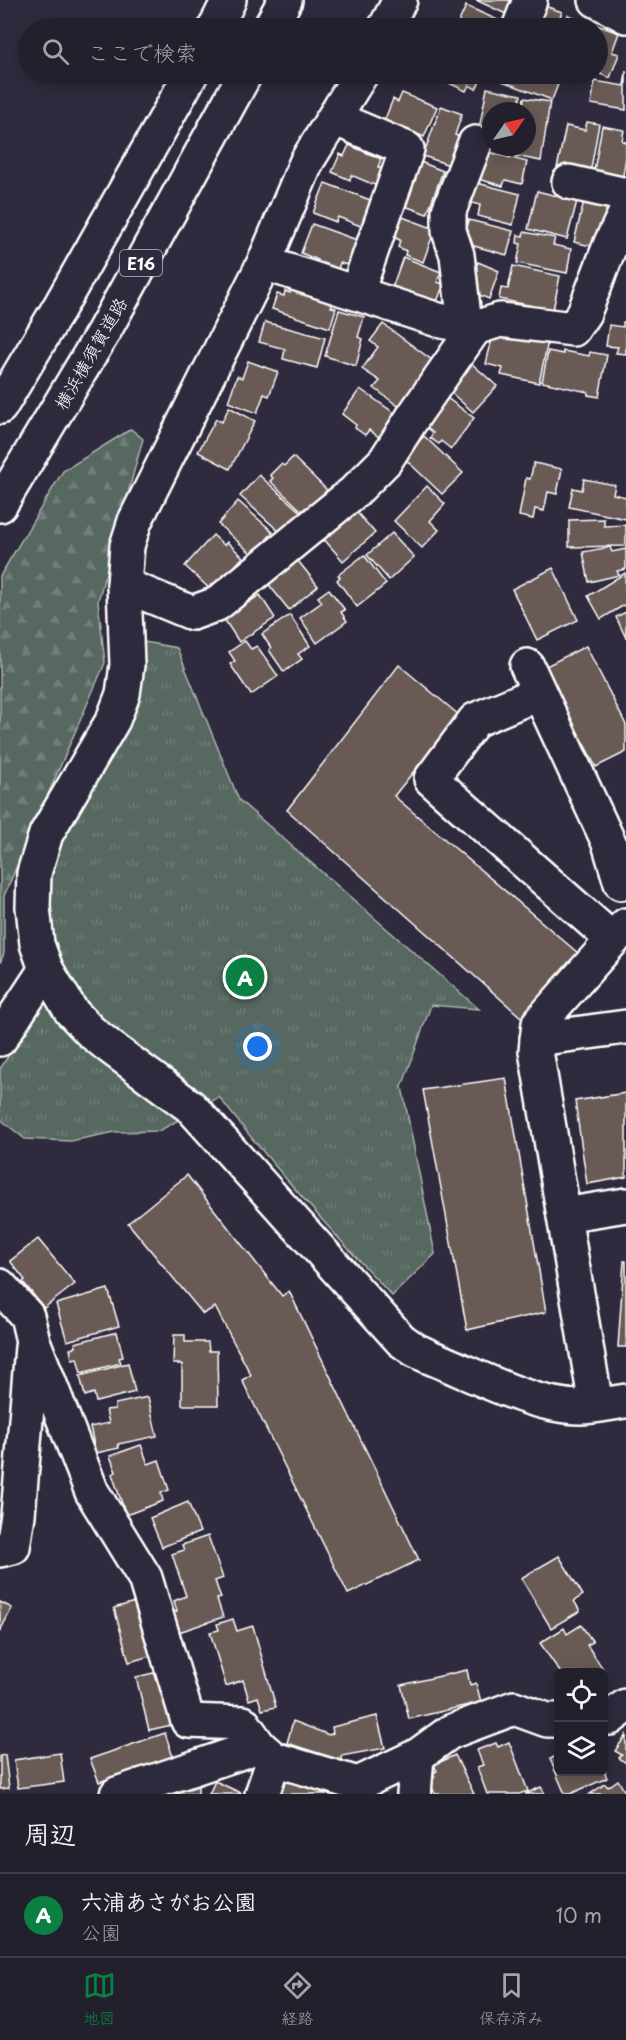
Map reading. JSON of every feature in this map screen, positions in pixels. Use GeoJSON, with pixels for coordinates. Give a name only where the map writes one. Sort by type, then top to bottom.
{"type":"FeatureCollection","features":[{"type":"Feature","properties":{"kind":"main road"},"geometry":{"type":"LineString","coordinates":[[220,18],[229,0]]}},
{"type":"Feature","properties":{"kind":"main road"},"geometry":{"type":"LineString","coordinates":[[275,18],[285,0]]}},
{"type":"Feature","properties":{"kind":"main road"},"geometry":{"type":"LineString","coordinates":[[390,18],[400,0]]}},
{"type":"Feature","properties":{"kind":"main road"},"geometry":{"type":"LineString","coordinates":[[523,18],[530,0]]}},
{"type":"Feature","properties":{"kind":"main road"},"geometry":{"type":"LineString","coordinates":[[596,0],[626,16]]}},
{"type":"Feature","properties":{"kind":"main road","name":"E16"},"geometry":{"type":"LineString","coordinates":[[0,406],[59,308],[185,84]]}},
{"type":"Feature","properties":{"kind":"main road","name":"横浜横須賀道路"},"geometry":{"type":"LineString","coordinates":[[0,505],[104,331],[240,84]]}},
{"type":"Feature","properties":{"kind":"main road"},"geometry":{"type":"LineString","coordinates":[[355,84],[307,161],[264,262],[135,521],[127,546],[124,585],[128,665],[123,694],[112,720],[46,834],[34,873],[33,907],[37,944],[46,969],[71,1011],[110,1047],[191,1107],[401,1340],[430,1357],[534,1400],[582,1407],[611,1403],[564,1215],[536,1051],[539,1023],[622,927]]}},
{"type":"Feature","properties":{"kind":"main road"},"geometry":{"type":"LineString","coordinates":[[334,118],[407,149],[357,292]]}},
{"type":"Feature","properties":{"kind":"main road"},"geometry":{"type":"LineString","coordinates":[[124,585],[192,613],[217,604],[354,492],[385,461],[470,327],[457,255],[449,231],[449,211],[474,143]]}},
{"type":"Feature","properties":{"kind":"main road"},"geometry":{"type":"LineString","coordinates":[[569,182],[626,195]]}},
{"type":"Feature","properties":{"kind":"main road"},"geometry":{"type":"LineString","coordinates":[[264,262],[438,320],[470,327],[500,320],[573,329],[584,313],[611,243],[626,212]]}},
{"type":"Feature","properties":{"kind":"main road"},"geometry":{"type":"LineString","coordinates":[[533,679],[624,879],[608,892],[622,927],[431,778],[475,720],[533,679]]}},
{"type":"Feature","properties":{"kind":"main road"},"geometry":{"type":"LineString","coordinates":[[0,1038],[46,969]]}},
{"type":"Feature","properties":{"kind":"main road"},"geometry":{"type":"LineString","coordinates":[[537,1039],[626,1027]]}},
{"type":"Feature","properties":{"kind":"main road"},"geometry":{"type":"LineString","coordinates":[[564,1215],[626,1205]]}},
{"type":"Feature","properties":{"kind":"main road"},"geometry":{"type":"LineString","coordinates":[[0,1286],[27,1316],[33,1341],[92,1492],[145,1578],[188,1721],[243,1723],[267,1753],[358,1784],[417,1756],[450,1732],[514,1708],[547,1720],[554,1720]]}},
{"type":"Feature","properties":{"kind":"main road"},"geometry":{"type":"LineString","coordinates":[[0,1550],[13,1547],[18,1515],[33,1341]]}},
{"type":"Feature","properties":{"kind":"main road"},"geometry":{"type":"LineString","coordinates":[[608,1718],[626,1706]]}},
{"type":"Feature","properties":{"kind":"main road"},"geometry":{"type":"LineString","coordinates":[[117,1794],[267,1753]]}},
{"type":"Feature","properties":{"kind":"main road"},"geometry":{"type":"LineString","coordinates":[[262,1794],[267,1753]]}},
{"type":"Feature","properties":{"kind":"main road"},"geometry":{"type":"LineString","coordinates":[[414,1794],[417,1756]]}},
{"type":"Feature","properties":{"kind":"green space"},"geometry":{"type":"Polygon","coordinates":[[[131,429],[143,439],[98,601],[105,663],[4,896],[4,953],[0,963],[0,576],[63,471],[131,429]]]}},
{"type":"Feature","properties":{"kind":"green space"},"geometry":{"type":"Polygon","coordinates":[[[144,642],[177,648],[239,800],[479,1009],[431,1005],[402,1087],[435,1254],[392,1296],[303,1199],[219,1097],[159,1131],[115,1132],[71,1141],[25,1139],[0,1119],[0,1069],[36,1011],[58,949],[41,923],[45,843],[144,642]]]}},
{"type":"Feature","properties":{"kind":"building"},"geometry":{"type":"Polygon","coordinates":[[[476,0],[513,0],[506,14],[476,0]]]}},
{"type":"Feature","properties":{"kind":"building"},"geometry":{"type":"Polygon","coordinates":[[[542,5],[562,12],[560,17],[562,18],[537,18],[542,5]]]}},
{"type":"Feature","properties":{"kind":"building"},"geometry":{"type":"Polygon","coordinates":[[[466,6],[493,18],[461,18],[466,6]]]}},
{"type":"Feature","properties":{"kind":"building"},"geometry":{"type":"Polygon","coordinates":[[[608,29],[619,33],[612,52],[619,54],[610,78],[608,77],[608,29]]]}},
{"type":"Feature","properties":{"kind":"building"},"geometry":{"type":"Polygon","coordinates":[[[626,71],[626,110],[591,104],[594,84],[624,86],[626,71]]]}},
{"type":"Feature","properties":{"kind":"building"},"geometry":{"type":"Polygon","coordinates":[[[451,84],[479,84],[476,89],[469,85],[466,91],[451,84]]]}},
{"type":"Feature","properties":{"kind":"building"},"geometry":{"type":"Polygon","coordinates":[[[510,84],[558,84],[552,100],[510,84]]]}},
{"type":"Feature","properties":{"kind":"building"},"geometry":{"type":"Polygon","coordinates":[[[487,88],[521,95],[519,102],[484,102],[487,88]]]}},
{"type":"Feature","properties":{"kind":"building"},"geometry":{"type":"Polygon","coordinates":[[[402,93],[437,107],[424,137],[406,129],[404,133],[383,124],[393,99],[398,102],[402,93]]]}},
{"type":"Feature","properties":{"kind":"building"},"geometry":{"type":"Polygon","coordinates":[[[524,98],[550,102],[541,161],[515,156],[536,156],[536,102],[523,102],[524,98]]]}},
{"type":"Feature","properties":{"kind":"building"},"geometry":{"type":"Polygon","coordinates":[[[441,106],[462,114],[455,135],[467,140],[458,168],[423,156],[441,106]]]}},
{"type":"Feature","properties":{"kind":"building"},"geometry":{"type":"Polygon","coordinates":[[[482,114],[482,135],[478,134],[482,114]]]}},
{"type":"Feature","properties":{"kind":"building"},"geometry":{"type":"Polygon","coordinates":[[[587,122],[599,124],[590,174],[557,168],[566,126],[585,130],[587,122]]]}},
{"type":"Feature","properties":{"kind":"building"},"geometry":{"type":"Polygon","coordinates":[[[602,126],[624,130],[622,141],[626,142],[626,157],[622,181],[593,176],[602,126]]]}},
{"type":"Feature","properties":{"kind":"building"},"geometry":{"type":"Polygon","coordinates":[[[349,145],[381,159],[378,167],[384,169],[377,186],[351,175],[350,180],[332,172],[340,154],[344,156],[349,145]]]}},
{"type":"Feature","properties":{"kind":"building"},"geometry":{"type":"Polygon","coordinates":[[[484,156],[504,156],[527,162],[522,184],[505,180],[503,186],[478,179],[484,156]]]}},
{"type":"Feature","properties":{"kind":"building"},"geometry":{"type":"Polygon","coordinates":[[[418,161],[443,171],[427,214],[402,205],[418,161]]]}},
{"type":"Feature","properties":{"kind":"building"},"geometry":{"type":"Polygon","coordinates":[[[325,183],[373,201],[363,227],[338,217],[336,222],[313,213],[325,183]]]}},
{"type":"Feature","properties":{"kind":"building"},"geometry":{"type":"Polygon","coordinates":[[[477,183],[520,194],[513,225],[478,216],[480,205],[472,203],[477,183]]]}},
{"type":"Feature","properties":{"kind":"building"},"geometry":{"type":"Polygon","coordinates":[[[537,191],[577,201],[567,239],[528,229],[537,191]]]}},
{"type":"Feature","properties":{"kind":"building"},"geometry":{"type":"Polygon","coordinates":[[[584,201],[609,207],[599,248],[574,242],[584,201]]]}},
{"type":"Feature","properties":{"kind":"building"},"geometry":{"type":"Polygon","coordinates":[[[397,215],[435,229],[423,262],[405,255],[406,251],[398,247],[400,240],[389,235],[397,215]]]}},
{"type":"Feature","properties":{"kind":"building"},"geometry":{"type":"Polygon","coordinates":[[[469,220],[513,231],[507,255],[463,243],[469,220]]]}},
{"type":"Feature","properties":{"kind":"building"},"geometry":{"type":"Polygon","coordinates":[[[312,224],[357,240],[347,265],[340,263],[337,272],[317,265],[318,260],[301,253],[312,224]]]}},
{"type":"Feature","properties":{"kind":"building"},"geometry":{"type":"Polygon","coordinates":[[[524,232],[555,238],[553,245],[571,249],[567,273],[517,263],[521,244],[517,243],[518,235],[523,236],[524,232]]]}},
{"type":"Feature","properties":{"kind":"building"},"geometry":{"type":"Polygon","coordinates":[[[403,257],[441,272],[437,282],[444,284],[436,304],[392,288],[403,257]]]}},
{"type":"Feature","properties":{"kind":"building"},"geometry":{"type":"Polygon","coordinates":[[[478,262],[499,271],[489,299],[472,292],[468,286],[478,262]]]}},
{"type":"Feature","properties":{"kind":"building"},"geometry":{"type":"Polygon","coordinates":[[[513,266],[560,276],[553,310],[499,299],[501,288],[508,289],[513,266]]]}},
{"type":"Feature","properties":{"kind":"building"},"geometry":{"type":"Polygon","coordinates":[[[292,288],[333,301],[331,307],[336,308],[330,328],[272,309],[277,294],[284,296],[285,291],[290,293],[292,288]]]}},
{"type":"Feature","properties":{"kind":"building"},"geometry":{"type":"Polygon","coordinates":[[[339,310],[364,317],[358,337],[363,339],[356,366],[325,356],[339,310]]]}},
{"type":"Feature","properties":{"kind":"building"},"geometry":{"type":"Polygon","coordinates":[[[265,322],[325,338],[317,368],[283,359],[285,349],[259,342],[265,322]]]}},
{"type":"Feature","properties":{"kind":"building"},"geometry":{"type":"Polygon","coordinates":[[[623,322],[626,322],[626,354],[616,353],[618,347],[606,346],[609,325],[623,327],[623,322]]]}},
{"type":"Feature","properties":{"kind":"building"},"geometry":{"type":"Polygon","coordinates":[[[383,324],[436,363],[402,409],[374,388],[380,381],[362,369],[378,347],[370,341],[383,324]]]}},
{"type":"Feature","properties":{"kind":"building"},"geometry":{"type":"Polygon","coordinates":[[[493,334],[548,341],[539,383],[501,375],[503,368],[486,364],[493,334]]]}},
{"type":"Feature","properties":{"kind":"building"},"geometry":{"type":"Polygon","coordinates":[[[548,351],[563,354],[563,351],[589,356],[590,352],[607,355],[599,397],[588,395],[588,392],[542,382],[548,351]]]}},
{"type":"Feature","properties":{"kind":"building"},"geometry":{"type":"Polygon","coordinates":[[[248,361],[278,372],[269,396],[264,394],[257,413],[228,402],[237,376],[242,378],[248,361]]]}},
{"type":"Feature","properties":{"kind":"building"},"geometry":{"type":"Polygon","coordinates":[[[471,363],[497,386],[473,412],[448,390],[471,363]]]}},
{"type":"Feature","properties":{"kind":"building"},"geometry":{"type":"Polygon","coordinates":[[[360,389],[400,417],[383,440],[369,430],[365,435],[342,414],[360,389]]]}},
{"type":"Feature","properties":{"kind":"building"},"geometry":{"type":"Polygon","coordinates":[[[443,395],[474,418],[451,449],[441,441],[439,444],[430,438],[433,433],[422,424],[443,395]]]}},
{"type":"Feature","properties":{"kind":"building"},"geometry":{"type":"Polygon","coordinates":[[[229,407],[255,421],[230,469],[198,452],[216,419],[222,422],[229,407]]]}},
{"type":"Feature","properties":{"kind":"building"},"geometry":{"type":"Polygon","coordinates":[[[424,436],[463,473],[442,494],[404,458],[424,436]]]}},
{"type":"Feature","properties":{"kind":"building"},"geometry":{"type":"Polygon","coordinates":[[[293,457],[327,490],[308,512],[305,508],[302,511],[270,481],[273,478],[270,475],[281,464],[284,466],[293,457]]]}},
{"type":"Feature","properties":{"kind":"building"},"geometry":{"type":"Polygon","coordinates":[[[534,463],[562,469],[557,494],[548,492],[544,511],[535,509],[533,519],[519,516],[526,478],[530,479],[534,463]]]}},
{"type":"Feature","properties":{"kind":"building"},"geometry":{"type":"Polygon","coordinates":[[[259,475],[305,516],[282,534],[240,496],[259,475]]]}},
{"type":"Feature","properties":{"kind":"building"},"geometry":{"type":"Polygon","coordinates":[[[584,479],[615,485],[613,494],[626,497],[626,519],[569,507],[573,488],[582,490],[584,479]]]}},
{"type":"Feature","properties":{"kind":"building"},"geometry":{"type":"Polygon","coordinates":[[[427,486],[445,504],[430,521],[439,530],[422,548],[394,521],[427,486]]]}},
{"type":"Feature","properties":{"kind":"building"},"geometry":{"type":"Polygon","coordinates":[[[238,501],[273,532],[253,555],[218,524],[238,501]]]}},
{"type":"Feature","properties":{"kind":"building"},"geometry":{"type":"Polygon","coordinates":[[[354,509],[375,533],[343,561],[322,537],[354,509]]]}},
{"type":"Feature","properties":{"kind":"building"},"geometry":{"type":"Polygon","coordinates":[[[604,519],[604,526],[626,525],[626,546],[569,547],[569,520],[604,519]]]}},
{"type":"Feature","properties":{"kind":"building"},"geometry":{"type":"Polygon","coordinates":[[[392,533],[414,557],[389,580],[367,555],[392,533]]]}},
{"type":"Feature","properties":{"kind":"building"},"geometry":{"type":"Polygon","coordinates":[[[213,535],[224,545],[227,542],[243,557],[212,591],[185,566],[213,535]]]}},
{"type":"Feature","properties":{"kind":"building"},"geometry":{"type":"Polygon","coordinates":[[[610,547],[612,552],[626,549],[626,569],[617,571],[619,575],[589,582],[583,552],[610,547]]]}},
{"type":"Feature","properties":{"kind":"building"},"geometry":{"type":"Polygon","coordinates":[[[364,555],[386,584],[357,607],[337,580],[340,577],[338,575],[364,555]]]}},
{"type":"Feature","properties":{"kind":"building"},"geometry":{"type":"Polygon","coordinates":[[[295,557],[318,586],[289,610],[266,581],[295,557]]]}},
{"type":"Feature","properties":{"kind":"building"},"geometry":{"type":"Polygon","coordinates":[[[553,568],[578,620],[537,640],[512,589],[553,568]]]}},
{"type":"Feature","properties":{"kind":"building"},"geometry":{"type":"Polygon","coordinates":[[[625,573],[626,604],[601,619],[588,596],[625,573]]]}},
{"type":"Feature","properties":{"kind":"building"},"geometry":{"type":"Polygon","coordinates":[[[329,589],[345,610],[341,612],[347,621],[317,643],[300,618],[322,602],[318,597],[329,589]]]}},
{"type":"Feature","properties":{"kind":"building"},"geometry":{"type":"Polygon","coordinates":[[[260,595],[275,618],[239,642],[224,619],[260,595]]]}},
{"type":"Feature","properties":{"kind":"building"},"geometry":{"type":"Polygon","coordinates":[[[626,612],[626,638],[616,617],[626,612]]]}},
{"type":"Feature","properties":{"kind":"building"},"geometry":{"type":"Polygon","coordinates":[[[290,615],[310,646],[298,654],[302,659],[284,672],[269,650],[271,648],[262,634],[290,615]]]}},
{"type":"Feature","properties":{"kind":"building"},"geometry":{"type":"Polygon","coordinates":[[[245,641],[251,649],[257,646],[278,676],[251,695],[230,664],[235,661],[229,652],[245,641]]]}},
{"type":"Feature","properties":{"kind":"building"},"geometry":{"type":"Polygon","coordinates":[[[586,646],[626,725],[626,752],[596,767],[544,667],[586,646]]]}},
{"type":"Feature","properties":{"kind":"building"},"geometry":{"type":"Polygon","coordinates":[[[399,665],[459,715],[394,796],[578,953],[522,1018],[287,810],[399,665]]]}},
{"type":"Feature","properties":{"kind":"building"},"geometry":{"type":"Polygon","coordinates":[[[506,1078],[546,1312],[467,1330],[423,1090],[506,1078]]]}},
{"type":"Feature","properties":{"kind":"building"},"geometry":{"type":"Polygon","coordinates":[[[626,1093],[626,1177],[587,1184],[575,1101],[626,1093]]]}},
{"type":"Feature","properties":{"kind":"building"},"geometry":{"type":"Polygon","coordinates":[[[187,1175],[282,1296],[289,1291],[419,1560],[348,1594],[242,1380],[251,1375],[215,1307],[203,1314],[128,1223],[187,1175]]]}},
{"type":"Feature","properties":{"kind":"building"},"geometry":{"type":"Polygon","coordinates":[[[38,1239],[75,1284],[44,1308],[10,1261],[38,1239]]]}},
{"type":"Feature","properties":{"kind":"building"},"geometry":{"type":"Polygon","coordinates":[[[624,1261],[626,1261],[626,1347],[618,1347],[624,1261]]]}},
{"type":"Feature","properties":{"kind":"building"},"geometry":{"type":"Polygon","coordinates":[[[108,1289],[119,1326],[67,1341],[56,1304],[108,1289]]]}},
{"type":"Feature","properties":{"kind":"building"},"geometry":{"type":"Polygon","coordinates":[[[117,1332],[123,1357],[119,1358],[121,1363],[81,1373],[77,1358],[72,1359],[70,1349],[76,1347],[75,1343],[117,1332]]]}},
{"type":"Feature","properties":{"kind":"building"},"geometry":{"type":"Polygon","coordinates":[[[174,1335],[185,1335],[185,1342],[208,1342],[209,1351],[217,1351],[218,1405],[182,1405],[182,1364],[173,1364],[174,1335]]]}},
{"type":"Feature","properties":{"kind":"building"},"geometry":{"type":"Polygon","coordinates":[[[128,1363],[135,1392],[96,1402],[94,1393],[85,1396],[80,1376],[128,1363]]]}},
{"type":"Feature","properties":{"kind":"building"},"geometry":{"type":"Polygon","coordinates":[[[148,1397],[157,1436],[118,1444],[119,1448],[96,1453],[90,1427],[109,1423],[106,1410],[115,1409],[115,1404],[148,1397]]]}},
{"type":"Feature","properties":{"kind":"building"},"geometry":{"type":"Polygon","coordinates":[[[141,1445],[148,1464],[159,1460],[169,1490],[161,1493],[163,1501],[126,1515],[112,1474],[116,1472],[110,1456],[141,1445]]]}},
{"type":"Feature","properties":{"kind":"building"},"geometry":{"type":"Polygon","coordinates":[[[188,1502],[200,1532],[162,1547],[150,1518],[188,1502]]]}},
{"type":"Feature","properties":{"kind":"building"},"geometry":{"type":"Polygon","coordinates":[[[208,1536],[223,1578],[215,1581],[221,1598],[217,1599],[223,1617],[179,1632],[172,1612],[177,1611],[174,1601],[186,1596],[172,1554],[184,1550],[182,1545],[208,1536]]]}},
{"type":"Feature","properties":{"kind":"building"},"geometry":{"type":"Polygon","coordinates":[[[559,1556],[583,1595],[574,1601],[580,1611],[551,1628],[521,1578],[559,1556]]]}},
{"type":"Feature","properties":{"kind":"building"},"geometry":{"type":"Polygon","coordinates":[[[138,1601],[154,1655],[129,1662],[114,1608],[138,1601]]]}},
{"type":"Feature","properties":{"kind":"building"},"geometry":{"type":"Polygon","coordinates":[[[0,1602],[12,1608],[0,1631],[0,1602]]]}},
{"type":"Feature","properties":{"kind":"building"},"geometry":{"type":"Polygon","coordinates":[[[233,1619],[237,1631],[253,1626],[276,1707],[262,1710],[258,1697],[249,1700],[243,1680],[226,1686],[210,1632],[219,1630],[217,1624],[233,1619]]]}},
{"type":"Feature","properties":{"kind":"building"},"geometry":{"type":"Polygon","coordinates":[[[581,1625],[593,1642],[587,1645],[602,1668],[557,1668],[540,1643],[564,1628],[567,1634],[581,1625]]]}},
{"type":"Feature","properties":{"kind":"building"},"geometry":{"type":"Polygon","coordinates":[[[467,1670],[470,1685],[476,1683],[481,1702],[409,1719],[401,1685],[467,1670]]]}},
{"type":"Feature","properties":{"kind":"building"},"geometry":{"type":"Polygon","coordinates":[[[158,1672],[172,1725],[149,1730],[136,1677],[158,1672]]]}},
{"type":"Feature","properties":{"kind":"building"},"geometry":{"type":"Polygon","coordinates":[[[377,1716],[385,1748],[341,1756],[342,1761],[287,1743],[293,1721],[329,1735],[333,1733],[332,1727],[377,1716]]]}},
{"type":"Feature","properties":{"kind":"building"},"geometry":{"type":"Polygon","coordinates":[[[165,1733],[173,1757],[99,1782],[90,1759],[165,1733]]]}},
{"type":"Feature","properties":{"kind":"building"},"geometry":{"type":"Polygon","coordinates":[[[626,1735],[626,1763],[619,1758],[622,1755],[615,1751],[626,1735]]]}},
{"type":"Feature","properties":{"kind":"building"},"geometry":{"type":"Polygon","coordinates":[[[509,1742],[528,1791],[519,1794],[487,1794],[477,1767],[483,1765],[477,1750],[496,1743],[498,1747],[509,1742]]]}},
{"type":"Feature","properties":{"kind":"building"},"geometry":{"type":"Polygon","coordinates":[[[60,1753],[64,1782],[18,1788],[14,1760],[60,1753]]]}},
{"type":"Feature","properties":{"kind":"building"},"geometry":{"type":"Polygon","coordinates":[[[5,1755],[9,1788],[0,1789],[0,1756],[5,1755]]]}},
{"type":"Feature","properties":{"kind":"building"},"geometry":{"type":"Polygon","coordinates":[[[455,1755],[474,1794],[435,1794],[429,1780],[435,1777],[433,1773],[437,1771],[434,1765],[455,1755]]]}},
{"type":"Feature","properties":{"kind":"building"},"geometry":{"type":"Polygon","coordinates":[[[554,1757],[554,1768],[550,1759],[554,1757]]]}},
{"type":"Feature","properties":{"kind":"building"},"geometry":{"type":"Polygon","coordinates":[[[557,1776],[606,1776],[607,1778],[565,1794],[557,1776]]]}},
{"type":"Feature","properties":{"kind":"building"},"geometry":{"type":"Polygon","coordinates":[[[283,1778],[312,1789],[314,1784],[339,1794],[277,1794],[283,1778]]]}},
{"type":"Feature","properties":{"kind":"building"},"geometry":{"type":"Polygon","coordinates":[[[618,1780],[626,1794],[590,1794],[605,1784],[608,1787],[618,1780]]]}},
{"type":"Feature","properties":{"kind":"building"},"geometry":{"type":"Polygon","coordinates":[[[215,1781],[241,1793],[241,1794],[209,1794],[215,1781]]]}},
{"type":"Feature","properties":{"kind":"building"},"geometry":{"type":"Polygon","coordinates":[[[178,1783],[198,1784],[198,1794],[177,1794],[178,1783]]]}},
{"type":"Feature","properties":{"kind":"building"},"geometry":{"type":"Polygon","coordinates":[[[541,1787],[545,1794],[525,1794],[541,1787]]]}},
{"type":"Feature","properties":{"kind":"place","name":"六浦あさがお公園"},"geometry":{"type":"Point","coordinates":[245,977]}}]}
